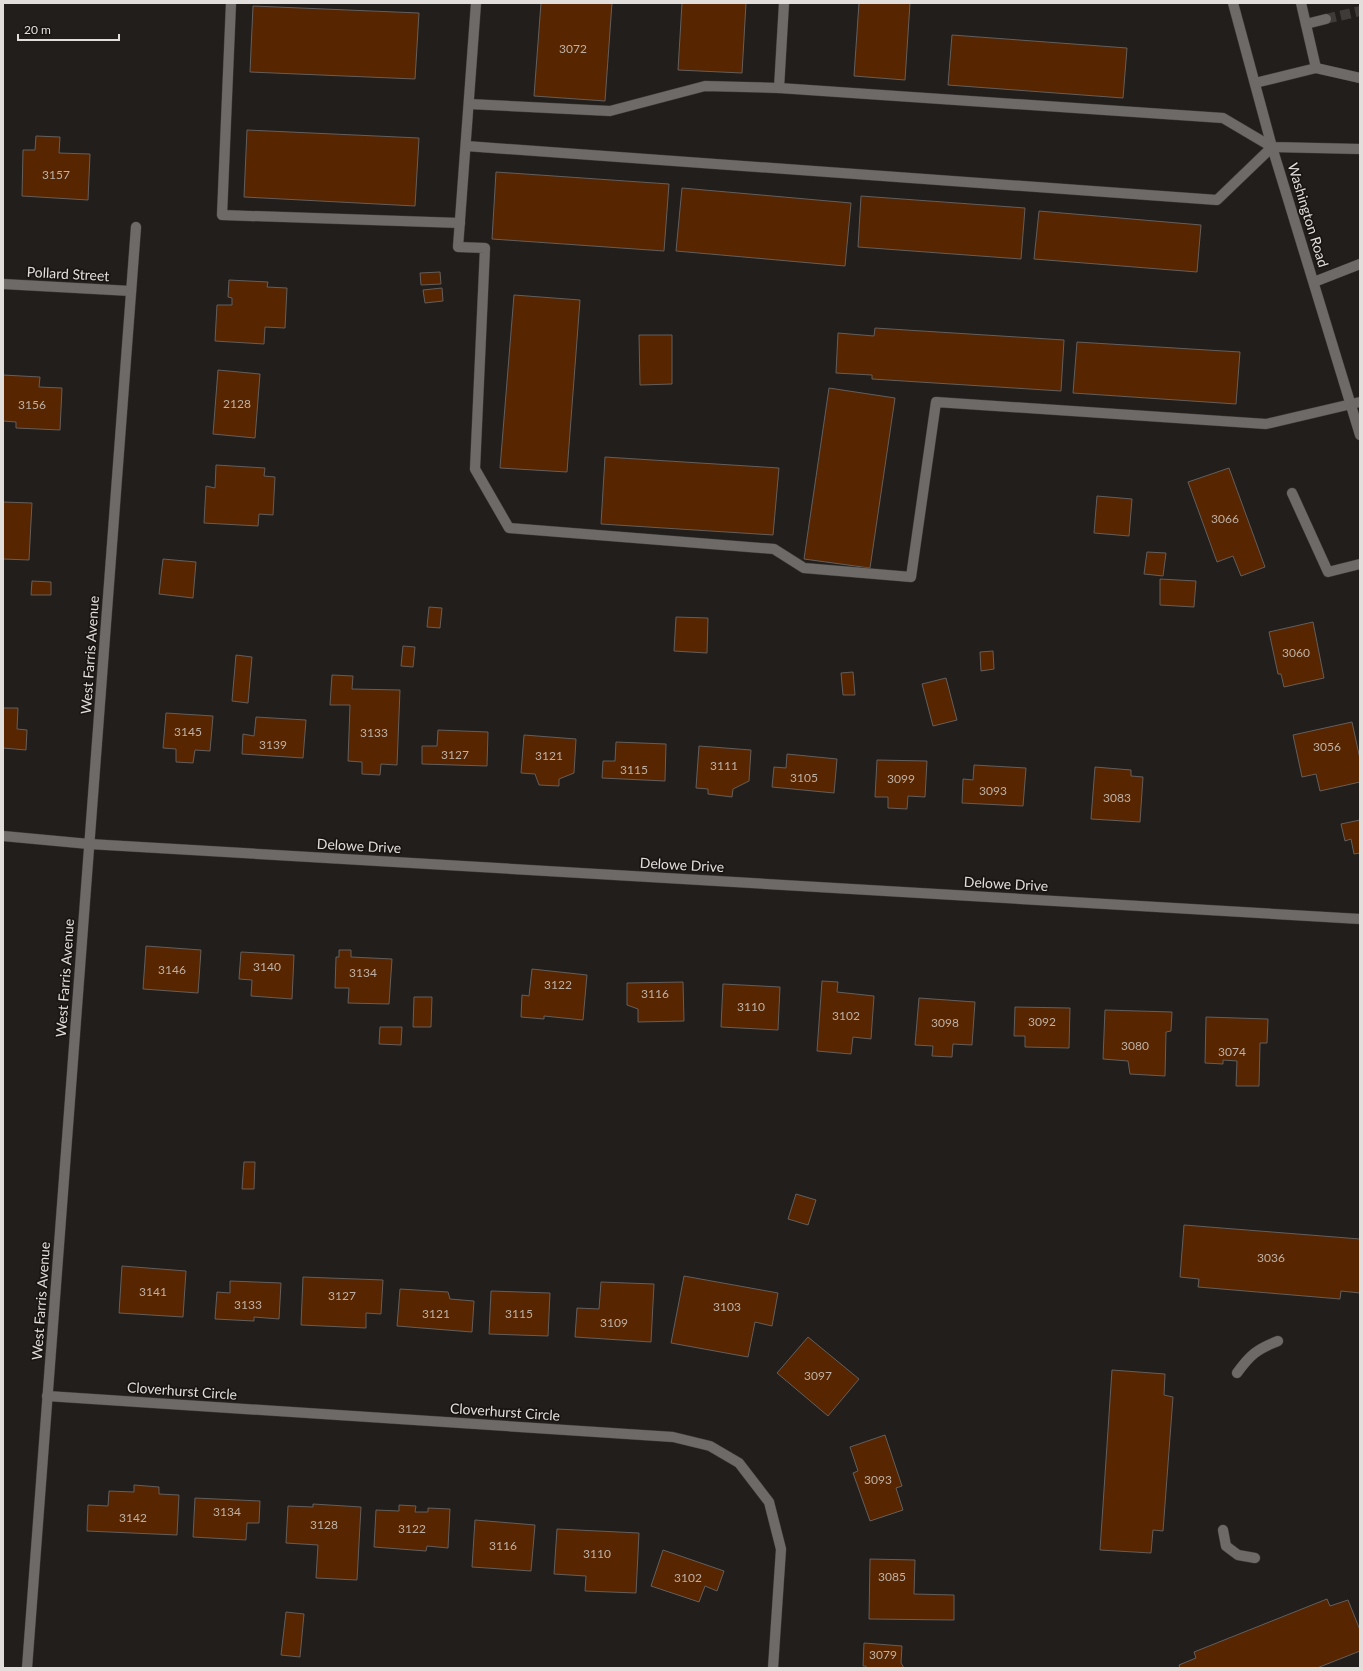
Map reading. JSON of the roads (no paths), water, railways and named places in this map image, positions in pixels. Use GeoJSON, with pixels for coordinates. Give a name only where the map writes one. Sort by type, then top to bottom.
{"type":"FeatureCollection","features":[{"type":"Feature","properties":{"kind":"street"},"geometry":{"type":"LineString","coordinates":[[231,3],[222,215],[460,224]]}},
{"type":"Feature","properties":{"kind":"street"},"geometry":{"type":"LineString","coordinates":[[476,3],[458,247],[485,248],[475,469],[509,528],[774,549],[804,568],[911,577],[936,402],[1266,424],[1355,403]]}},
{"type":"Feature","properties":{"kind":"street"},"geometry":{"type":"LineString","coordinates":[[779,88],[784,3]]}},
{"type":"Feature","properties":{"kind":"street","name":"Washington Road"},"geometry":{"type":"LineString","coordinates":[[1233,3],[1272,147],[1314,282],[1355,403],[1360,435]]}},
{"type":"Feature","properties":{"kind":"street"},"geometry":{"type":"LineString","coordinates":[[1300,3],[1316,68]]}},
{"type":"Feature","properties":{"kind":"street"},"geometry":{"type":"LineString","coordinates":[[1306,24],[1326,19]]}},
{"type":"Feature","properties":{"kind":"street"},"geometry":{"type":"LineString","coordinates":[[1255,83],[1316,68],[1360,78]]}},
{"type":"Feature","properties":{"kind":"street"},"geometry":{"type":"LineString","coordinates":[[469,104],[610,111],[705,86],[779,88],[1223,118],[1272,147],[1360,149]]}},
{"type":"Feature","properties":{"kind":"street"},"geometry":{"type":"LineString","coordinates":[[466,146],[1217,200],[1272,147]]}},
{"type":"Feature","properties":{"kind":"street","name":"West Farris Avenue"},"geometry":{"type":"LineString","coordinates":[[27,1668],[136,227]]}},
{"type":"Feature","properties":{"kind":"street"},"geometry":{"type":"LineString","coordinates":[[1314,282],[1360,264]]}},
{"type":"Feature","properties":{"kind":"street","name":"Pollard Street"},"geometry":{"type":"LineString","coordinates":[[3,284],[131,291]]}},
{"type":"Feature","properties":{"kind":"street"},"geometry":{"type":"LineString","coordinates":[[1292,494],[1328,572],[1360,564]]}},
{"type":"Feature","properties":{"kind":"street","name":"Delowe Drive"},"geometry":{"type":"LineString","coordinates":[[3,836],[89,844],[1360,919]]}},
{"type":"Feature","properties":{"kind":"street"},"geometry":{"type":"LineString","coordinates":[[1237,1373],[1248,1358],[1260,1348],[1278,1341]]}},
{"type":"Feature","properties":{"kind":"street","name":"Cloverhurst Circle"},"geometry":{"type":"LineString","coordinates":[[47,1396],[673,1438],[710,1446],[739,1464],[769,1502],[781,1549],[773,1668]]}},
{"type":"Feature","properties":{"kind":"street"},"geometry":{"type":"LineString","coordinates":[[1223,1530],[1226,1546],[1238,1555],[1255,1558]]}},
{"type":"Feature","properties":{"kind":"tunnel"},"geometry":{"type":"LineString","coordinates":[[1326,19],[1360,11]]}}]}
